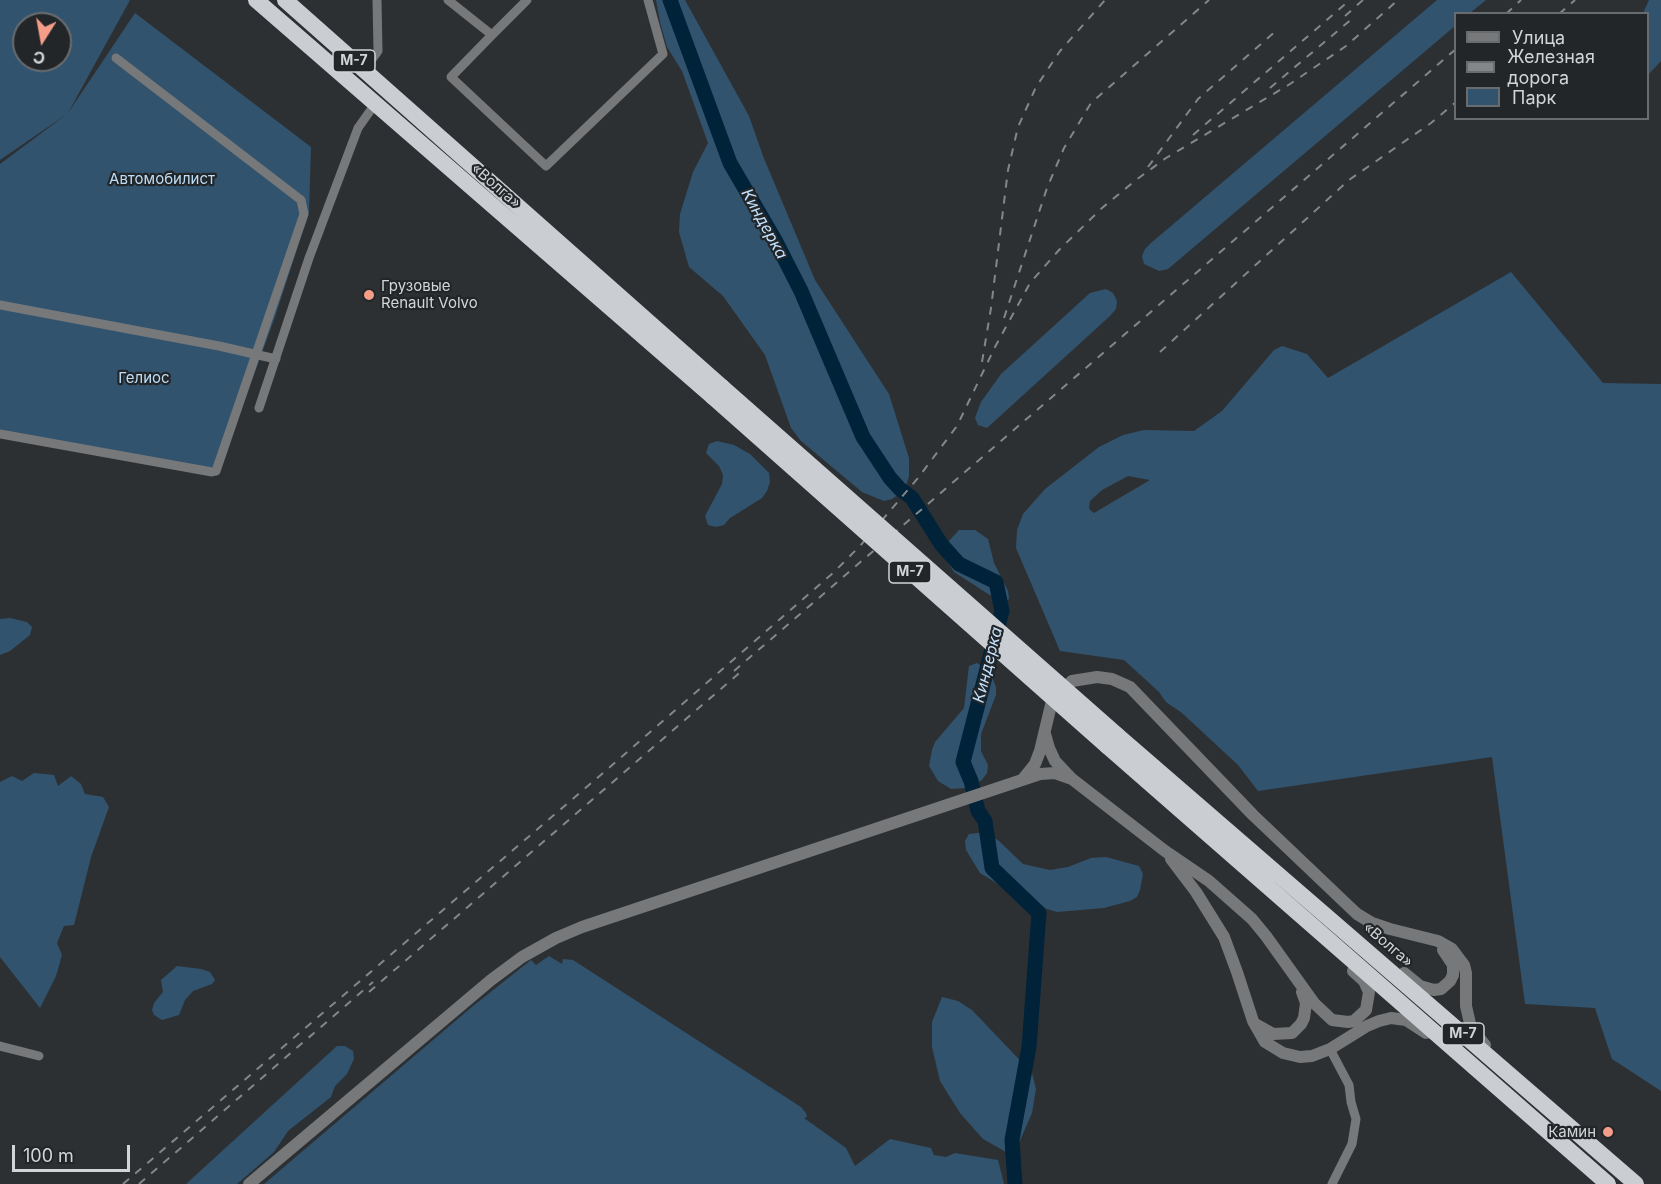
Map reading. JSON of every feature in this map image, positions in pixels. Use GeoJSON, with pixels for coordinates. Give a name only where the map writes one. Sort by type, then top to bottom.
{"type":"FeatureCollection","features":[{"type":"Feature","properties":{"kind":"highway","name":"«Волга»"},"geometry":{"type":"LineString","coordinates":[[256,0],[375,104],[717,392]]}},
{"type":"Feature","properties":{"kind":"highway","name":"«Волга»"},"geometry":{"type":"LineString","coordinates":[[285,0],[717,392]]}},
{"type":"Feature","properties":{"kind":"highway","name":"М-7"},"geometry":{"type":"LineString","coordinates":[[717,392],[1112,740],[1317,930],[1608,1184]]}},
{"type":"Feature","properties":{"kind":"highway","name":"«Волга»"},"geometry":{"type":"LineString","coordinates":[[1112,740],[1367,951],[1635,1184]]}},
{"type":"Feature","properties":{"kind":"street"},"geometry":{"type":"LineString","coordinates":[[364,70],[378,51],[377,0]]}},
{"type":"Feature","properties":{"kind":"street"},"geometry":{"type":"LineString","coordinates":[[448,0],[492,34]]}},
{"type":"Feature","properties":{"kind":"street"},"geometry":{"type":"LineString","coordinates":[[527,0],[451,77],[546,166],[663,54],[648,0]]}},
{"type":"Feature","properties":{"kind":"street"},"geometry":{"type":"LineString","coordinates":[[0,434],[216,471],[304,214],[301,200],[116,58]]}},
{"type":"Feature","properties":{"kind":"street"},"geometry":{"type":"LineString","coordinates":[[259,408],[309,258],[358,128],[375,104]]}},
{"type":"Feature","properties":{"kind":"street"},"geometry":{"type":"LineString","coordinates":[[0,305],[276,360]]}},
{"type":"Feature","properties":{"kind":"street"},"geometry":{"type":"LineString","coordinates":[[1022,780],[1035,764],[1051,705],[1059,692],[1072,681],[1097,677],[1112,679],[1130,687],[1254,815],[1357,914],[1371,922],[1437,945],[1446,952],[1453,965],[1453,975],[1450,981],[1434,990],[1420,986],[1392,963],[1367,951]]}},
{"type":"Feature","properties":{"kind":"street"},"geometry":{"type":"LineString","coordinates":[[1044,729],[1055,761],[1072,779],[1165,851],[1209,881],[1252,919],[1314,1003],[1332,1020],[1354,1021],[1366,1010],[1369,997],[1368,987],[1334,952],[1317,930]]}},
{"type":"Feature","properties":{"kind":"street"},"geometry":{"type":"LineString","coordinates":[[249,1184],[491,980],[522,957],[556,938],[582,927],[1022,780],[1046,773],[1072,779]]}},
{"type":"Feature","properties":{"kind":"street"},"geometry":{"type":"LineString","coordinates":[[1165,851],[1196,892],[1224,937],[1238,972],[1253,1021],[1265,1042],[1283,1053],[1300,1057],[1312,1056],[1330,1049],[1379,1020],[1391,1018],[1406,1020],[1421,1029],[1459,1061],[1480,1072]]}},
{"type":"Feature","properties":{"kind":"street"},"geometry":{"type":"LineString","coordinates":[[1418,937],[1438,941],[1452,949],[1458,956],[1466,973],[1467,1006],[1471,1028],[1479,1040],[1514,1071],[1526,1088]]}},
{"type":"Feature","properties":{"kind":"street"},"geometry":{"type":"LineString","coordinates":[[1253,1021],[1262,1029],[1274,1034],[1292,1033],[1301,1024],[1306,1003],[1298,982]]}},
{"type":"Feature","properties":{"kind":"street"},"geometry":{"type":"LineString","coordinates":[[0,1046],[39,1056]]}},
{"type":"Feature","properties":{"kind":"street"},"geometry":{"type":"LineString","coordinates":[[1330,1049],[1349,1084],[1356,1119],[1352,1144],[1332,1184]]}},
{"type":"Feature","properties":{"kind":"green space"},"geometry":{"type":"Polygon","coordinates":[[[0,0],[130,0],[68,113],[135,13],[311,147],[309,212],[275,317],[217,476],[0,437],[0,164],[67,114],[0,160],[0,0]]]}},
{"type":"Feature","properties":{"kind":"green space"},"geometry":{"type":"Polygon","coordinates":[[[656,0],[685,0],[749,116],[763,156],[815,280],[889,394],[909,458],[909,477],[904,491],[892,499],[884,501],[862,492],[801,441],[791,428],[765,355],[723,296],[689,267],[679,232],[680,214],[693,172],[708,143],[682,71],[667,47],[656,0]]]}},
{"type":"Feature","properties":{"kind":"green space"},"geometry":{"type":"Polygon","coordinates":[[[1437,0],[1486,0],[1471,12],[1454,12],[1454,27],[1168,269],[1159,271],[1144,264],[1142,256],[1151,243],[1437,0]]]}},
{"type":"Feature","properties":{"kind":"green space"},"geometry":{"type":"Polygon","coordinates":[[[1649,0],[1661,0],[1661,61],[1649,74],[1649,12],[1643,12],[1649,0]]]}},
{"type":"Feature","properties":{"kind":"green space"},"geometry":{"type":"Polygon","coordinates":[[[1511,272],[1603,383],[1661,384],[1661,1091],[1612,1059],[1595,1008],[1525,1004],[1492,757],[1258,791],[1238,765],[1182,713],[1166,702],[1159,692],[1124,660],[1060,651],[1016,548],[1017,530],[1023,514],[1045,489],[1099,447],[1123,435],[1144,430],[1194,431],[1222,411],[1274,350],[1282,346],[1307,354],[1328,378],[1511,272]],[[1128,476],[1102,490],[1090,501],[1089,509],[1094,513],[1150,480],[1128,476]]]}},
{"type":"Feature","properties":{"kind":"green space"},"geometry":{"type":"Polygon","coordinates":[[[1106,289],[1113,293],[1117,301],[1116,309],[1110,316],[987,428],[978,425],[975,418],[981,402],[1001,374],[1090,293],[1106,289]]]}},
{"type":"Feature","properties":{"kind":"green space"},"geometry":{"type":"Polygon","coordinates":[[[717,441],[734,445],[750,454],[769,473],[770,482],[762,498],[730,518],[724,525],[716,527],[708,525],[705,516],[722,484],[723,475],[719,466],[706,453],[709,444],[717,441]]]}},
{"type":"Feature","properties":{"kind":"green space"},"geometry":{"type":"Polygon","coordinates":[[[959,530],[975,530],[988,539],[994,563],[1008,591],[1009,599],[1002,603],[954,572],[945,558],[948,542],[959,530]]]}},
{"type":"Feature","properties":{"kind":"green space"},"geometry":{"type":"Polygon","coordinates":[[[10,618],[27,622],[32,627],[30,635],[10,651],[0,655],[0,619],[10,618]]]}},
{"type":"Feature","properties":{"kind":"green space"},"geometry":{"type":"Polygon","coordinates":[[[977,663],[990,672],[996,687],[996,695],[981,734],[981,751],[988,765],[987,773],[982,780],[967,788],[951,789],[938,781],[929,766],[932,750],[935,742],[964,708],[969,666],[977,663]]]}},
{"type":"Feature","properties":{"kind":"green space"},"geometry":{"type":"Polygon","coordinates":[[[34,773],[54,775],[58,786],[71,776],[81,784],[85,794],[103,797],[109,807],[91,857],[74,925],[64,926],[57,943],[62,955],[56,976],[40,1008],[0,957],[0,782],[12,776],[22,781],[34,773]]]}},
{"type":"Feature","properties":{"kind":"green space"},"geometry":{"type":"Polygon","coordinates":[[[986,832],[1023,864],[1050,870],[1068,867],[1091,858],[1106,857],[1139,866],[1143,874],[1140,890],[1137,897],[1130,901],[1104,908],[1057,912],[1031,904],[980,873],[966,850],[965,841],[969,834],[986,832]]]}},
{"type":"Feature","properties":{"kind":"green space"},"geometry":{"type":"Polygon","coordinates":[[[549,956],[562,964],[563,959],[573,960],[801,1107],[806,1113],[807,1117],[804,1118],[846,1148],[855,1166],[890,1139],[931,1148],[934,1155],[946,1157],[955,1153],[998,1160],[1004,1184],[264,1184],[473,1006],[531,960],[536,965],[549,956]]]}},
{"type":"Feature","properties":{"kind":"green space"},"geometry":{"type":"Polygon","coordinates":[[[177,966],[210,972],[215,980],[212,984],[193,991],[185,1000],[179,1015],[162,1020],[154,1015],[152,1010],[154,1003],[163,992],[161,980],[177,966]]]}},
{"type":"Feature","properties":{"kind":"green space"},"geometry":{"type":"Polygon","coordinates":[[[942,997],[958,1001],[972,1010],[1032,1073],[1036,1089],[1032,1113],[1015,1152],[1006,1152],[983,1139],[960,1113],[940,1081],[932,1047],[932,1022],[942,997]]]}},
{"type":"Feature","properties":{"kind":"green space"},"geometry":{"type":"Polygon","coordinates":[[[337,1046],[345,1046],[353,1051],[354,1059],[347,1074],[335,1086],[331,1097],[288,1131],[274,1152],[237,1184],[186,1184],[337,1046]]]}},
{"type":"Feature","properties":{"kind":"waterway","name":"Киндерка"},"geometry":{"type":"LineString","coordinates":[[670,0],[730,163],[775,240],[801,291],[863,437],[890,478],[912,498],[941,544],[959,564],[996,582],[1002,611],[963,762],[971,781],[978,811],[985,821],[992,868],[1039,913],[1029,1047],[1012,1140],[1015,1184]]}},
{"type":"Feature","properties":{"kind":"railway"},"geometry":{"type":"LineString","coordinates":[[982,362],[1008,170],[1018,127],[1036,87],[1060,51],[1105,0]]}},
{"type":"Feature","properties":{"kind":"railway"},"geometry":{"type":"LineString","coordinates":[[1004,318],[1047,188],[1064,148],[1091,103],[1209,0]]}},
{"type":"Feature","properties":{"kind":"railway"},"geometry":{"type":"LineString","coordinates":[[1193,135],[1350,0]]}},
{"type":"Feature","properties":{"kind":"railway"},"geometry":{"type":"LineString","coordinates":[[1345,16],[1363,0]]}},
{"type":"Feature","properties":{"kind":"railway"},"geometry":{"type":"LineString","coordinates":[[123,1184],[834,572],[860,546],[918,478],[957,426],[995,347],[1030,283],[1059,250],[1102,208],[1166,158],[1290,84],[1346,46],[1398,0]]}},
{"type":"Feature","properties":{"kind":"railway"},"geometry":{"type":"LineString","coordinates":[[1508,12],[1521,0]]}},
{"type":"Feature","properties":{"kind":"railway"},"geometry":{"type":"LineString","coordinates":[[1561,12],[1575,0]]}},
{"type":"Feature","properties":{"kind":"railway"},"geometry":{"type":"LineString","coordinates":[[1270,88],[1353,18]]}},
{"type":"Feature","properties":{"kind":"railway"},"geometry":{"type":"LineString","coordinates":[[1148,167],[1198,99],[1277,30]]}},
{"type":"Feature","properties":{"kind":"railway"},"geometry":{"type":"LineString","coordinates":[[734,671],[1454,51]]}},
{"type":"Feature","properties":{"kind":"railway"},"geometry":{"type":"LineString","coordinates":[[1160,352],[1349,180],[1431,123],[1454,104]]}},
{"type":"Feature","properties":{"kind":"railway"},"geometry":{"type":"LineString","coordinates":[[369,992],[744,669]]}},
{"type":"Feature","properties":{"kind":"railway"},"geometry":{"type":"LineString","coordinates":[[139,1184],[373,982]]}},
{"type":"Feature","properties":{"kind":"place","name":"Грузовые Renault Volvo"},"geometry":{"type":"Point","coordinates":[369,295]}},
{"type":"Feature","properties":{"kind":"place","name":"Камин"},"geometry":{"type":"Point","coordinates":[1608,1132]}},
{"type":"Feature","properties":{"kind":"park label","name":"Автомобилист"},"geometry":{"type":"Point","coordinates":[162,179]}},
{"type":"Feature","properties":{"kind":"park label","name":"Гелиос"},"geometry":{"type":"Point","coordinates":[144,378]}}]}
